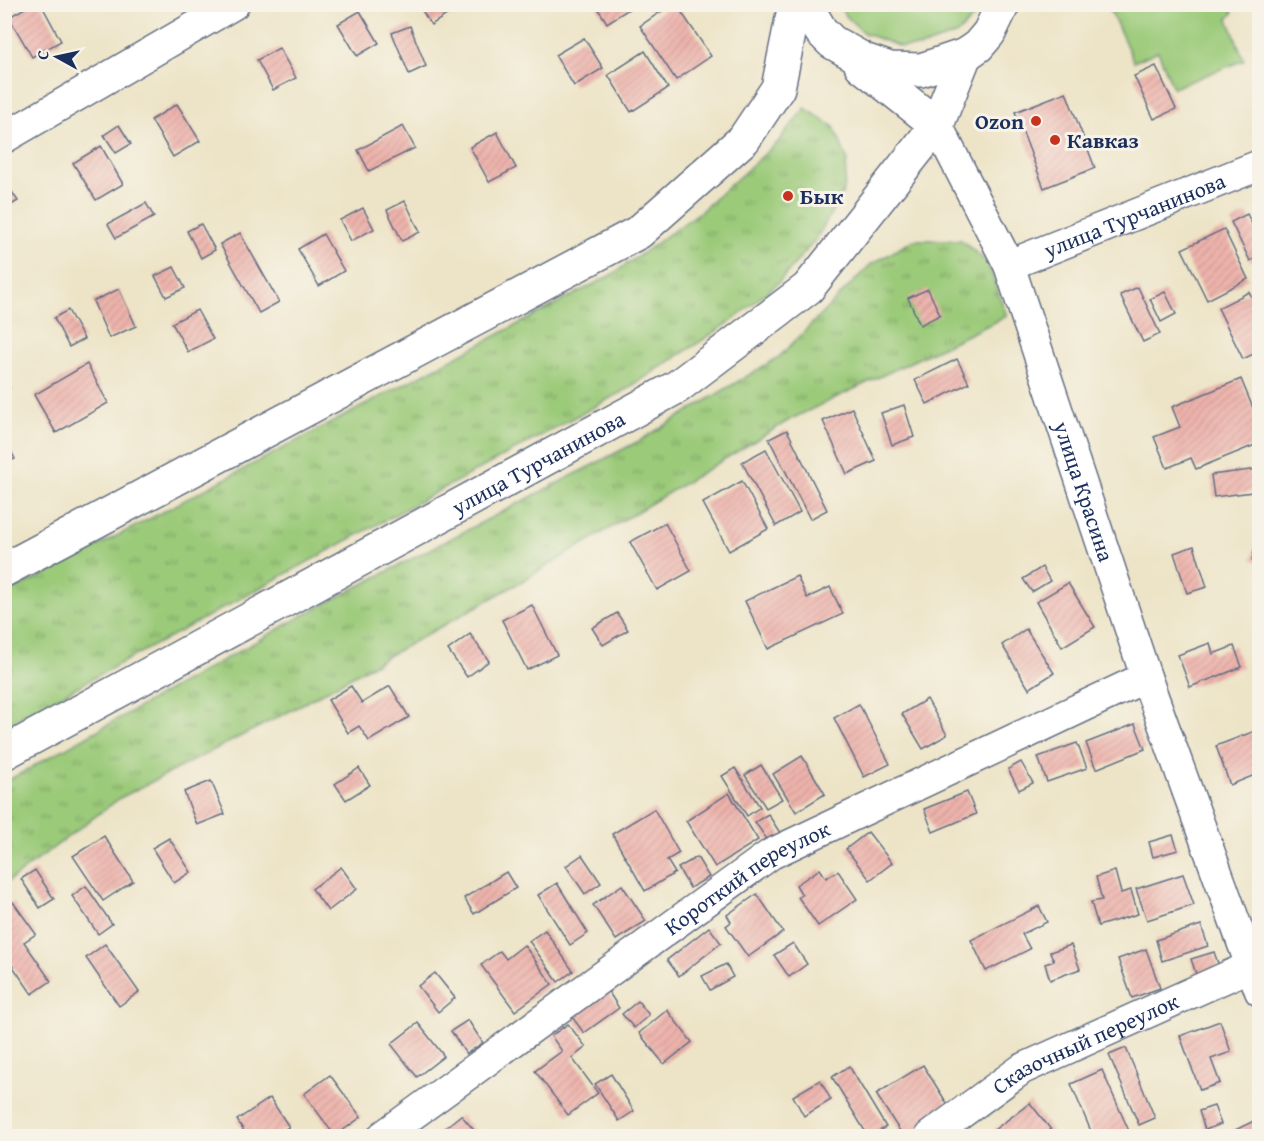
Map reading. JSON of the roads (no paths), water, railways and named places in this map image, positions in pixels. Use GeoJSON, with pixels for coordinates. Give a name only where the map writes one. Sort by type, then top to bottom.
{"type":"FeatureCollection","features":[{"type":"Feature","properties":{"kind":"street"},"geometry":{"type":"LineString","coordinates":[[4,138],[234,4]]}},
{"type":"Feature","properties":{"kind":"street"},"geometry":{"type":"LineString","coordinates":[[4,570],[639,232],[744,140],[778,88],[795,4]]}},
{"type":"Feature","properties":{"kind":"street"},"geometry":{"type":"LineString","coordinates":[[807,4],[821,31],[832,42],[864,60],[890,69],[921,70],[965,55],[978,46],[996,19],[1013,4]]}},
{"type":"Feature","properties":{"kind":"street","name":"улица Красина"},"geometry":{"type":"LineString","coordinates":[[832,42],[937,125],[1009,265],[1146,677],[1255,978]]}},
{"type":"Feature","properties":{"kind":"street","name":"улица Турчанинова"},"geometry":{"type":"LineString","coordinates":[[4,753],[677,387],[808,288],[937,125],[965,55]]}},
{"type":"Feature","properties":{"kind":"street","name":"улица Турчанинова"},"geometry":{"type":"LineString","coordinates":[[1009,265],[1260,165]]}},
{"type":"Feature","properties":{"kind":"street","name":"Короткий переулок"},"geometry":{"type":"LineString","coordinates":[[383,1137],[771,854],[1146,677]]}},
{"type":"Feature","properties":{"kind":"street","name":"Сказочный переулок"},"geometry":{"type":"LineString","coordinates":[[930,1137],[1022,1069],[1255,978]]}},
{"type":"Feature","properties":{"kind":"place","name":"Ozon"},"geometry":{"type":"Point","coordinates":[1036,121]}},
{"type":"Feature","properties":{"kind":"place","name":"Кавказ"},"geometry":{"type":"Point","coordinates":[1055,140]}},
{"type":"Feature","properties":{"kind":"place","name":"Бык"},"geometry":{"type":"Point","coordinates":[788,196]}}]}
